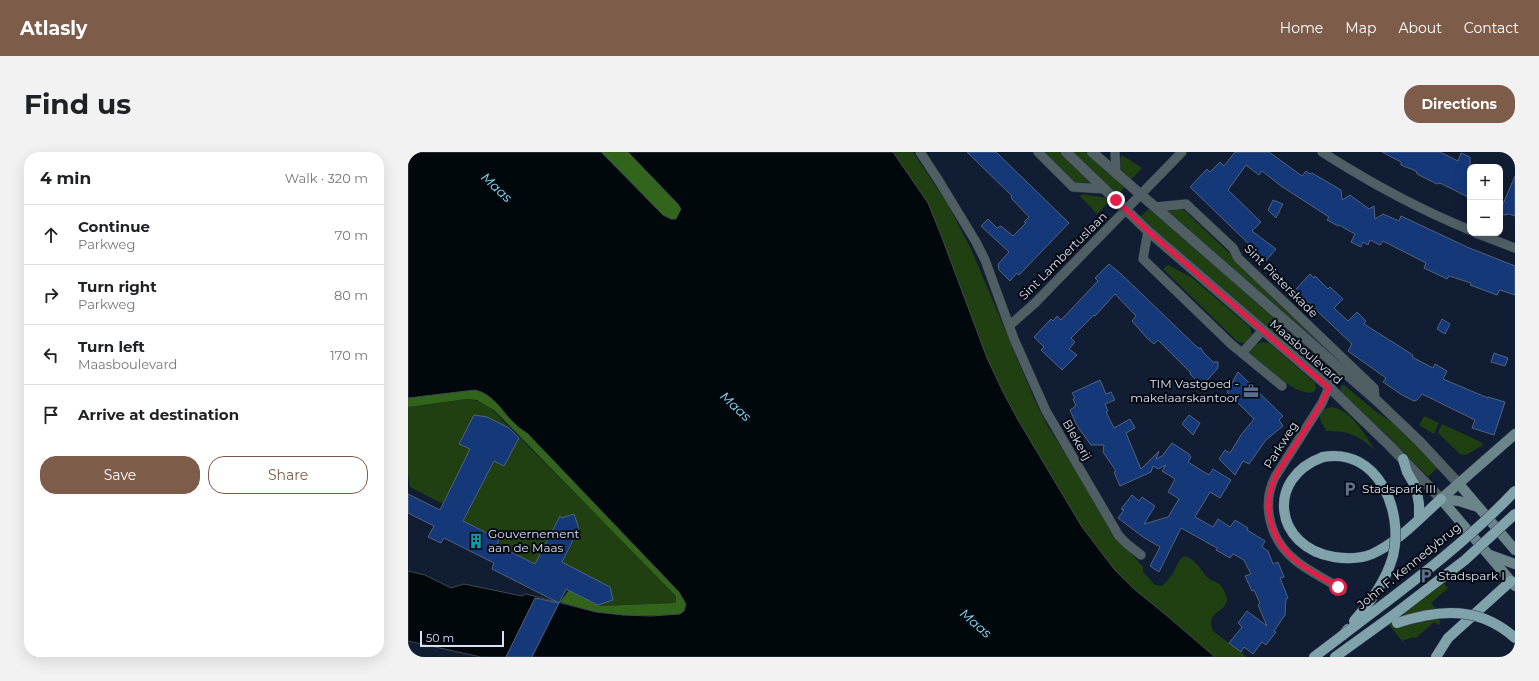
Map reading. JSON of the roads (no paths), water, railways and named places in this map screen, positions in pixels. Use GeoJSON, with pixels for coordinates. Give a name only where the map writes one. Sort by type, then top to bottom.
{"type":"FeatureCollection","features":[{"type":"Feature","properties":{"kind":"main road"},"geometry":{"type":"LineString","coordinates":[[1343,635],[1374,597],[1385,577],[1395,547],[1394,522],[1387,493],[1371,470],[1349,458],[1338,456],[1323,457],[1312,462],[1298,472],[1288,486],[1284,500],[1285,516],[1290,529],[1300,542],[1319,554],[1336,558],[1365,556],[1378,551],[1392,542],[1419,519],[1441,499],[1459,484],[1515,434]]}},
{"type":"Feature","properties":{"kind":"main road"},"geometry":{"type":"LineString","coordinates":[[1403,460],[1417,493],[1419,519]]}},
{"type":"Feature","properties":{"kind":"main road","name":"Maasboulevard"},"geometry":{"type":"LineString","coordinates":[[1459,484],[1515,550]]}},
{"type":"Feature","properties":{"kind":"main road","name":"John F. Kennedybrug"},"geometry":{"type":"LineString","coordinates":[[1314,657],[1448,553],[1486,520],[1515,491]]}},
{"type":"Feature","properties":{"kind":"main road"},"geometry":{"type":"LineString","coordinates":[[1441,499],[1459,501],[1478,507]]}},
{"type":"Feature","properties":{"kind":"main road","name":"Maasboulevard"},"geometry":{"type":"LineString","coordinates":[[1441,499],[1488,555],[1514,581]]}},
{"type":"Feature","properties":{"kind":"main road"},"geometry":{"type":"LineString","coordinates":[[1335,657],[1460,564],[1515,514]]}},
{"type":"Feature","properties":{"kind":"main road"},"geometry":{"type":"LineString","coordinates":[[1488,555],[1515,564]]}},
{"type":"Feature","properties":{"kind":"main road"},"geometry":{"type":"LineString","coordinates":[[1436,657],[1448,638],[1514,581]]}},
{"type":"Feature","properties":{"kind":"main road"},"geometry":{"type":"LineString","coordinates":[[1351,645],[1397,623],[1431,614],[1445,613],[1463,613],[1486,619],[1499,625],[1515,638]]}},
{"type":"Feature","properties":{"kind":"street","name":"Blekerij"},"geometry":{"type":"LineString","coordinates":[[920,152],[940,181],[985,260],[1014,339],[1046,411],[1119,536],[1141,555]]}},
{"type":"Feature","properties":{"kind":"street"},"geometry":{"type":"LineString","coordinates":[[1038,152],[1073,188],[1104,189]]}},
{"type":"Feature","properties":{"kind":"street","name":"Maasboulevard"},"geometry":{"type":"LineString","coordinates":[[1066,152],[1148,231],[1329,388],[1441,499]]}},
{"type":"Feature","properties":{"kind":"street","name":"Maasboulevard"},"geometry":{"type":"LineString","coordinates":[[1092,152],[1140,195],[1346,367],[1375,399],[1414,435],[1459,484]]}},
{"type":"Feature","properties":{"kind":"street"},"geometry":{"type":"LineString","coordinates":[[1115,152],[1116,174]]}},
{"type":"Feature","properties":{"kind":"street","name":"Sint Lambertuslaan"},"geometry":{"type":"LineString","coordinates":[[1010,325],[1035,303],[1182,152]]}},
{"type":"Feature","properties":{"kind":"street"},"geometry":{"type":"LineString","coordinates":[[1322,152],[1432,215],[1467,229]]}},
{"type":"Feature","properties":{"kind":"street","name":"Sint Pieterskade"},"geometry":{"type":"LineString","coordinates":[[1156,208],[1186,204],[1233,248],[1238,258],[1346,367]]}},
{"type":"Feature","properties":{"kind":"street"},"geometry":{"type":"LineString","coordinates":[[1148,231],[1143,259],[1242,353],[1282,386]]}},
{"type":"Feature","properties":{"kind":"street"},"geometry":{"type":"LineString","coordinates":[[1484,236],[1515,248]]}},
{"type":"Feature","properties":{"kind":"street"},"geometry":{"type":"LineString","coordinates":[[1242,353],[1262,331]]}},
{"type":"Feature","properties":{"kind":"street","name":"Parkweg"},"geometry":{"type":"LineString","coordinates":[[1342,590],[1299,563],[1285,550],[1274,533],[1269,514],[1268,499],[1272,482],[1322,403],[1329,388],[1346,367]]}},
{"type":"Feature","properties":{"kind":"water","name":"Maas"},"geometry":{"type":"Polygon","coordinates":[[[408,152],[601,152],[663,215],[671,219],[676,219],[681,209],[678,204],[628,152],[893,152],[928,203],[987,358],[1003,392],[1082,527],[1114,569],[1134,589],[1215,657],[481,657],[408,641],[408,571],[425,575],[451,588],[464,584],[522,596],[526,594],[596,612],[651,616],[680,614],[684,611],[686,604],[679,592],[528,434],[510,419],[493,399],[482,392],[475,390],[408,398],[408,152]]]}},
{"type":"Feature","properties":{"kind":"place","name":"TIM Vastgoed - makelaarskantoor"},"geometry":{"type":"Point","coordinates":[1251,391]}},
{"type":"Feature","properties":{"kind":"place","name":"Stadspark III"},"geometry":{"type":"Point","coordinates":[1350,489]}},
{"type":"Feature","properties":{"kind":"place","name":"Gouvernement aan de Maas"},"geometry":{"type":"Point","coordinates":[476,541]}},
{"type":"Feature","properties":{"kind":"place","name":"Stadspark I"},"geometry":{"type":"Point","coordinates":[1426,576]}}]}
